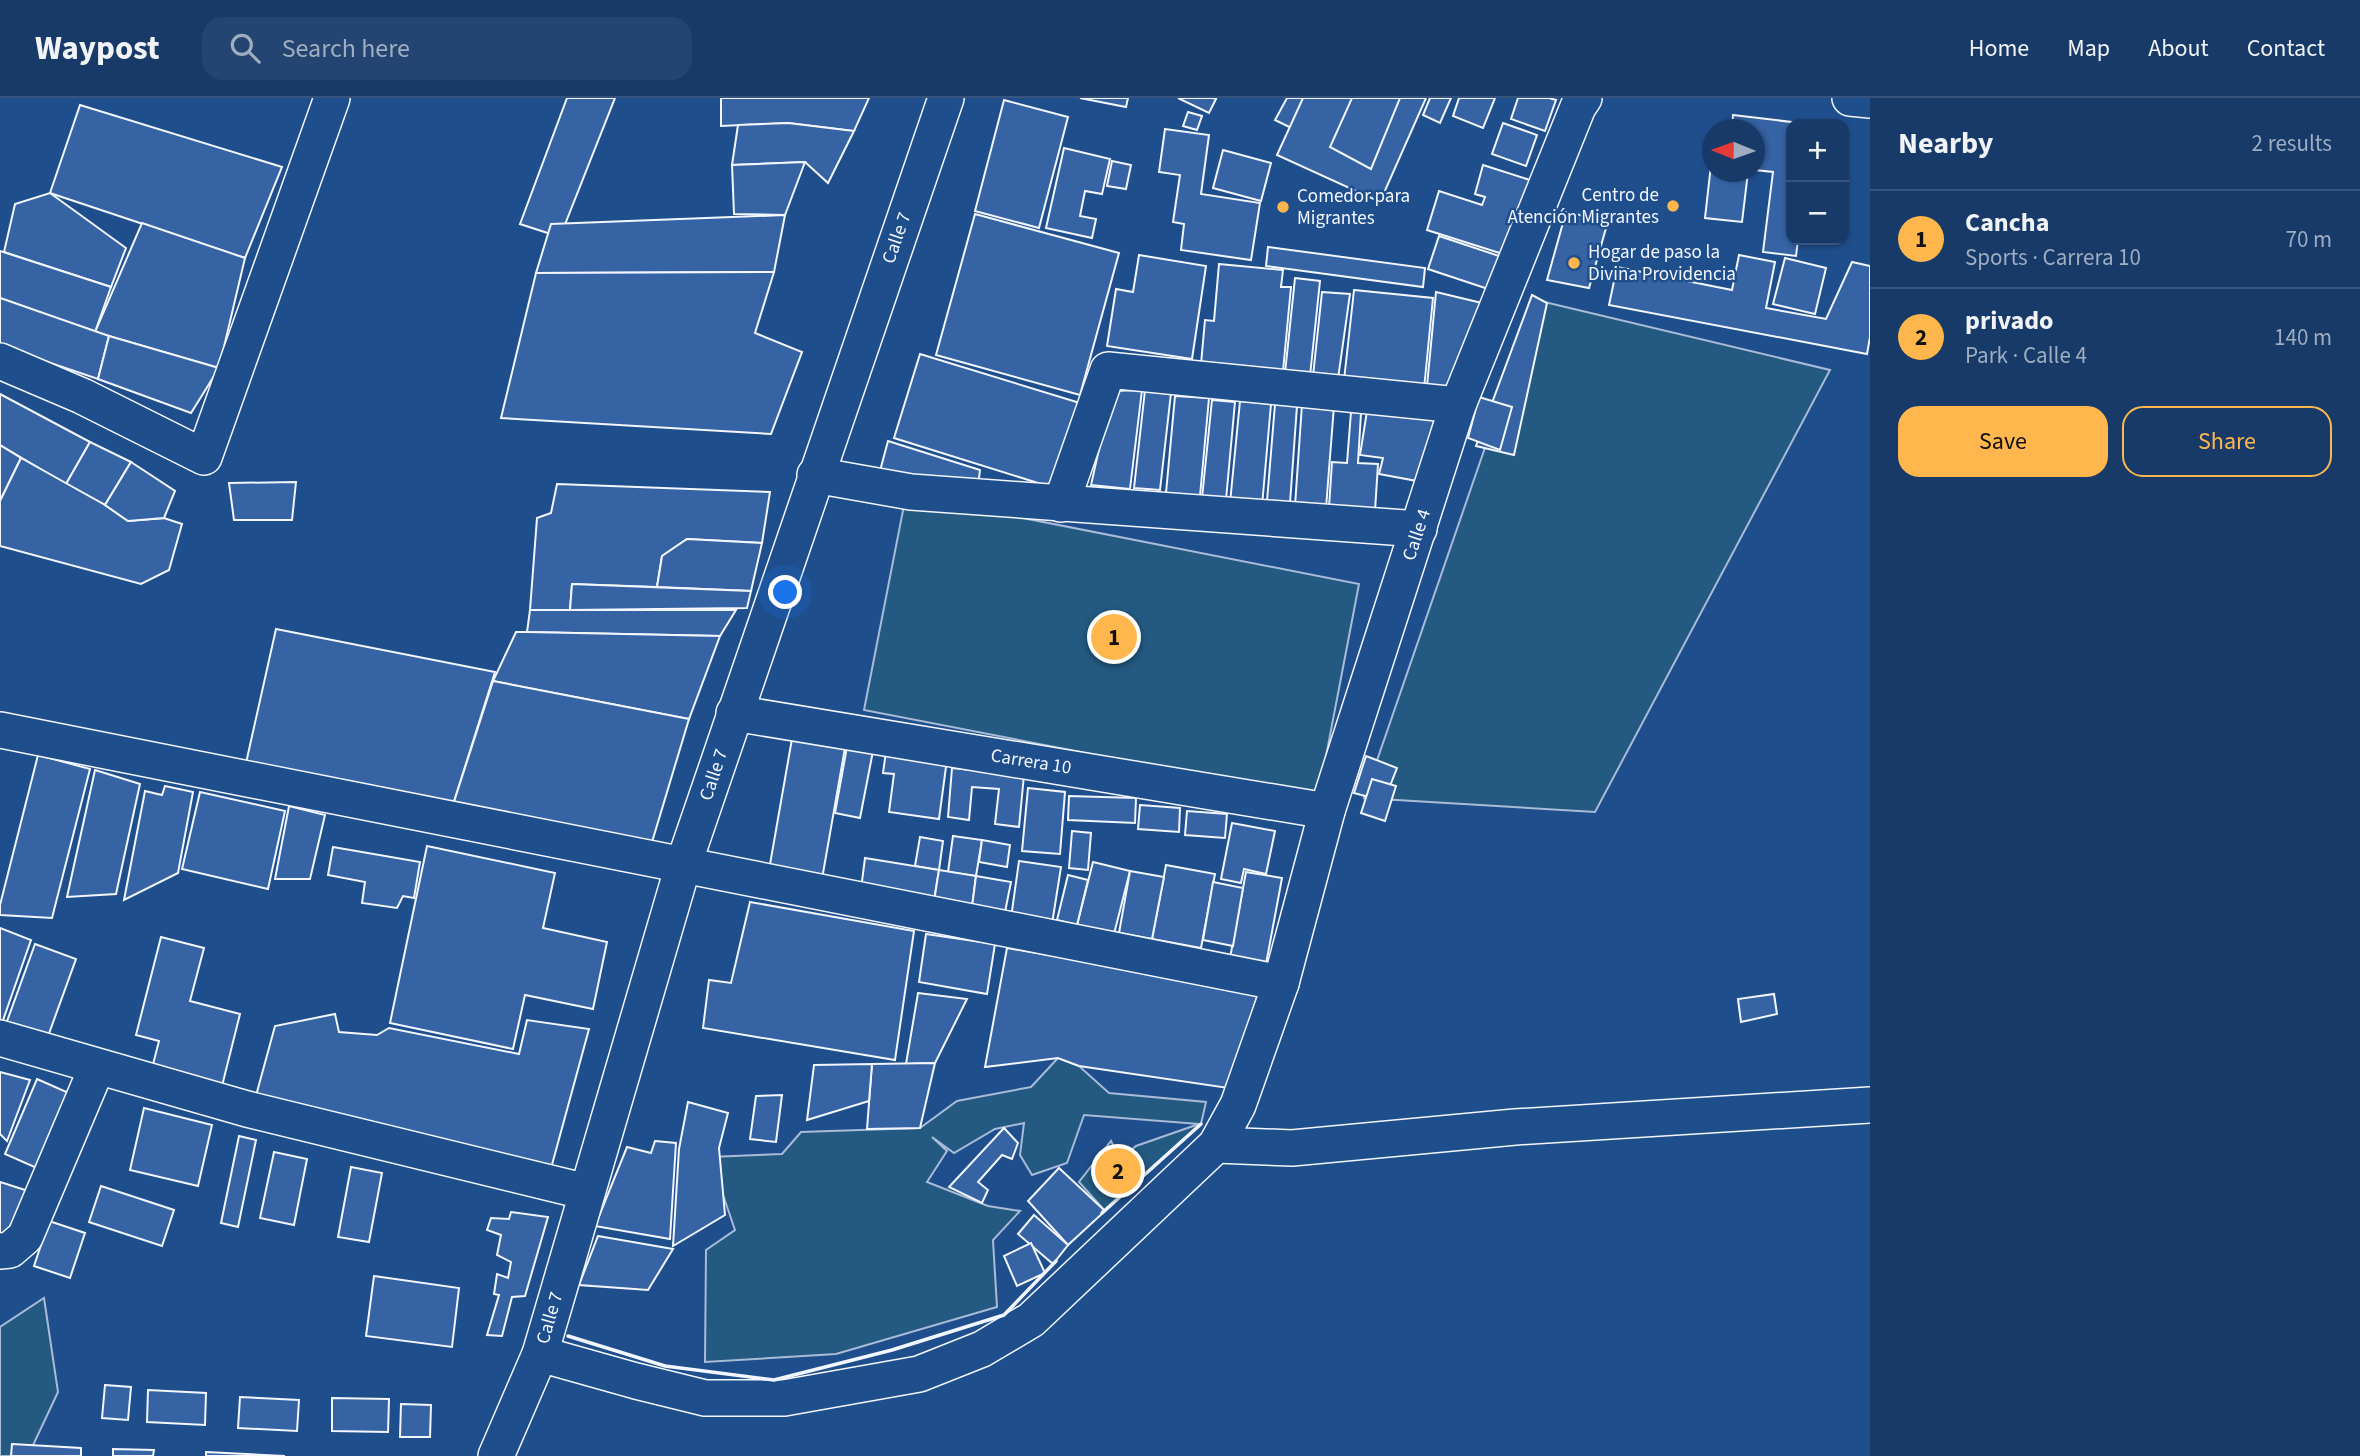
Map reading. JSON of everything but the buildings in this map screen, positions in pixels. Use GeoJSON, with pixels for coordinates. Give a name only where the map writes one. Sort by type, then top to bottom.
{"type":"FeatureCollection","features":[{"type":"Feature","properties":{"kind":"street"},"geometry":{"type":"LineString","coordinates":[[0,361],[82,396],[204,457],[331,98]]}},
{"type":"Feature","properties":{"kind":"street","name":"Calle 7"},"geometry":{"type":"LineString","coordinates":[[496,1456],[540,1354],[683,866],[946,98]]}},
{"type":"Feature","properties":{"kind":"street","name":"Calle 4"},"geometry":{"type":"LineString","coordinates":[[540,1354],[705,1398],[784,1398],[919,1374],[982,1349],[1031,1320],[1216,1145],[1238,1105],[1281,983],[1327,811],[1458,405],[1578,107],[1584,98]]}},
{"type":"Feature","properties":{"kind":"street"},"geometry":{"type":"LineString","coordinates":[[1850,98],[1870,100]]}},
{"type":"Feature","properties":{"kind":"street"},"geometry":{"type":"LineString","coordinates":[[1061,504],[1108,370],[1458,405]]}},
{"type":"Feature","properties":{"kind":"street"},"geometry":{"type":"LineString","coordinates":[[815,475],[911,492],[1419,529]]}},
{"type":"Feature","properties":{"kind":"street","name":"Carrera 10"},"geometry":{"type":"LineString","coordinates":[[734,713],[1327,811]]}},
{"type":"Feature","properties":{"kind":"street"},"geometry":{"type":"LineString","coordinates":[[0,730],[1281,983]]}},
{"type":"Feature","properties":{"kind":"street"},"geometry":{"type":"LineString","coordinates":[[0,1038],[583,1205]]}},
{"type":"Feature","properties":{"kind":"street"},"geometry":{"type":"LineString","coordinates":[[0,1251],[10,1250],[25,1237],[97,1067]]}},
{"type":"Feature","properties":{"kind":"street"},"geometry":{"type":"LineString","coordinates":[[1216,1145],[1292,1148],[1515,1127],[1870,1105]]}},
{"type":"Feature","properties":{"kind":"shaded area"},"geometry":{"type":"Polygon","coordinates":[[[1536,300],[1830,370],[1595,812],[1364,798],[1536,300]]]}},
{"type":"Feature","properties":{"kind":"shaded area"},"geometry":{"type":"Polygon","coordinates":[[[906,495],[1359,584],[1318,798],[864,710],[906,495]]]}},
{"type":"Feature","properties":{"kind":"shaded area"},"geometry":{"type":"Polygon","coordinates":[[[1058,1058],[1079,1066],[1109,1093],[1206,1102],[1201,1124],[1105,1211],[1079,1182],[1111,1141],[1120,1160],[1136,1146],[1199,1124],[1084,1115],[1067,1163],[1032,1175],[1020,1155],[1024,1123],[995,1129],[954,1153],[932,1137],[947,1151],[927,1182],[988,1206],[1020,1211],[993,1240],[997,1307],[836,1354],[705,1362],[706,1250],[735,1230],[710,1157],[782,1154],[801,1132],[920,1128],[957,1101],[1031,1087],[1058,1058]]]}},
{"type":"Feature","properties":{"kind":"shaded area"},"geometry":{"type":"Polygon","coordinates":[[[44,1298],[58,1392],[28,1456],[0,1456],[0,1327],[44,1298]]]}},
{"type":"Feature","properties":{"kind":"wall"},"geometry":{"type":"LineString","coordinates":[[1102,1213],[1201,1124]]}},
{"type":"Feature","properties":{"kind":"wall"},"geometry":{"type":"LineString","coordinates":[[568,1336],[665,1366],[774,1380],[892,1350],[1004,1315],[1056,1261]]}},
{"type":"Feature","properties":{"kind":"place","name":"Centro de Atención Migrantes"},"geometry":{"type":"Point","coordinates":[1673,206]}},
{"type":"Feature","properties":{"kind":"place","name":"Comedor para Migrantes"},"geometry":{"type":"Point","coordinates":[1283,207]}},
{"type":"Feature","properties":{"kind":"place","name":"Hogar de paso la Divina Providencia"},"geometry":{"type":"Point","coordinates":[1574,263]}},
{"type":"Feature","properties":{"kind":"place","name":"Cancha"},"geometry":{"type":"Point","coordinates":[1114,637]}},
{"type":"Feature","properties":{"kind":"place","name":"privado"},"geometry":{"type":"Point","coordinates":[1118,1171]}}]}
